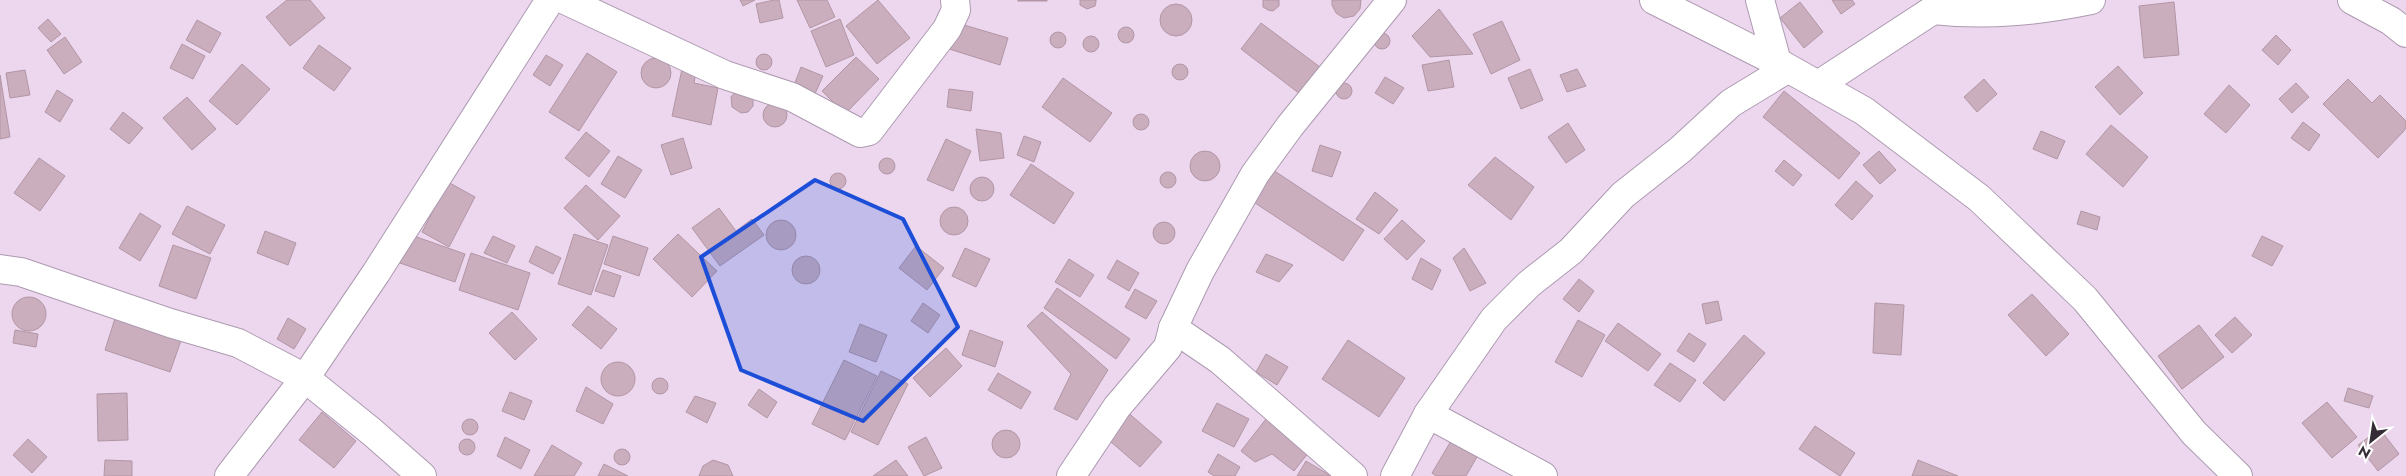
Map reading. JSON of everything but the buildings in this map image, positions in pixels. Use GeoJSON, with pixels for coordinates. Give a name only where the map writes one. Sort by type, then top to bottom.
{"type":"FeatureCollection","features":[{"type":"Feature","properties":{"kind":"street"},"geometry":{"type":"LineString","coordinates":[[229,476],[305,378],[381,264],[547,2],[725,75],[792,98],[860,133],[869,131],[940,40],[953,19],[956,10],[955,0]]}},
{"type":"Feature","properties":{"kind":"street"},"geometry":{"type":"LineString","coordinates":[[1071,476],[1117,407],[1168,347],[1173,328],[1200,270],[1255,174],[1290,126],[1392,0]]}},
{"type":"Feature","properties":{"kind":"street"},"geometry":{"type":"LineString","coordinates":[[1654,0],[1864,111],[1979,198],[2085,299],[2194,433],[2238,476]]}},
{"type":"Feature","properties":{"kind":"street"},"geometry":{"type":"LineString","coordinates":[[1760,0],[1782,66]]}},
{"type":"Feature","properties":{"kind":"street"},"geometry":{"type":"LineString","coordinates":[[1818,85],[1938,5],[1973,14],[2050,8],[2090,0]]}},
{"type":"Feature","properties":{"kind":"street"},"geometry":{"type":"LineString","coordinates":[[2352,0],[2391,21],[2406,33]]}},
{"type":"Feature","properties":{"kind":"street"},"geometry":{"type":"LineString","coordinates":[[1395,476],[1428,414],[1494,319],[1528,284],[1571,251],[1623,195],[1680,150],[1731,103],[1782,66]]}},
{"type":"Feature","properties":{"kind":"street"},"geometry":{"type":"LineString","coordinates":[[0,269],[21,272],[170,323],[238,343],[305,378],[372,432],[422,476]]}},
{"type":"Feature","properties":{"kind":"street"},"geometry":{"type":"LineString","coordinates":[[1173,328],[1220,360],[1353,476]]}},
{"type":"Feature","properties":{"kind":"street"},"geometry":{"type":"LineString","coordinates":[[1428,414],[1543,476]]}},
{"type":"Feature","properties":{"kind":"highlighted area"},"geometry":{"type":"Polygon","coordinates":[[[815,180],[903,219],[958,327],[863,421],[741,370],[701,257],[815,180]]]}}]}
